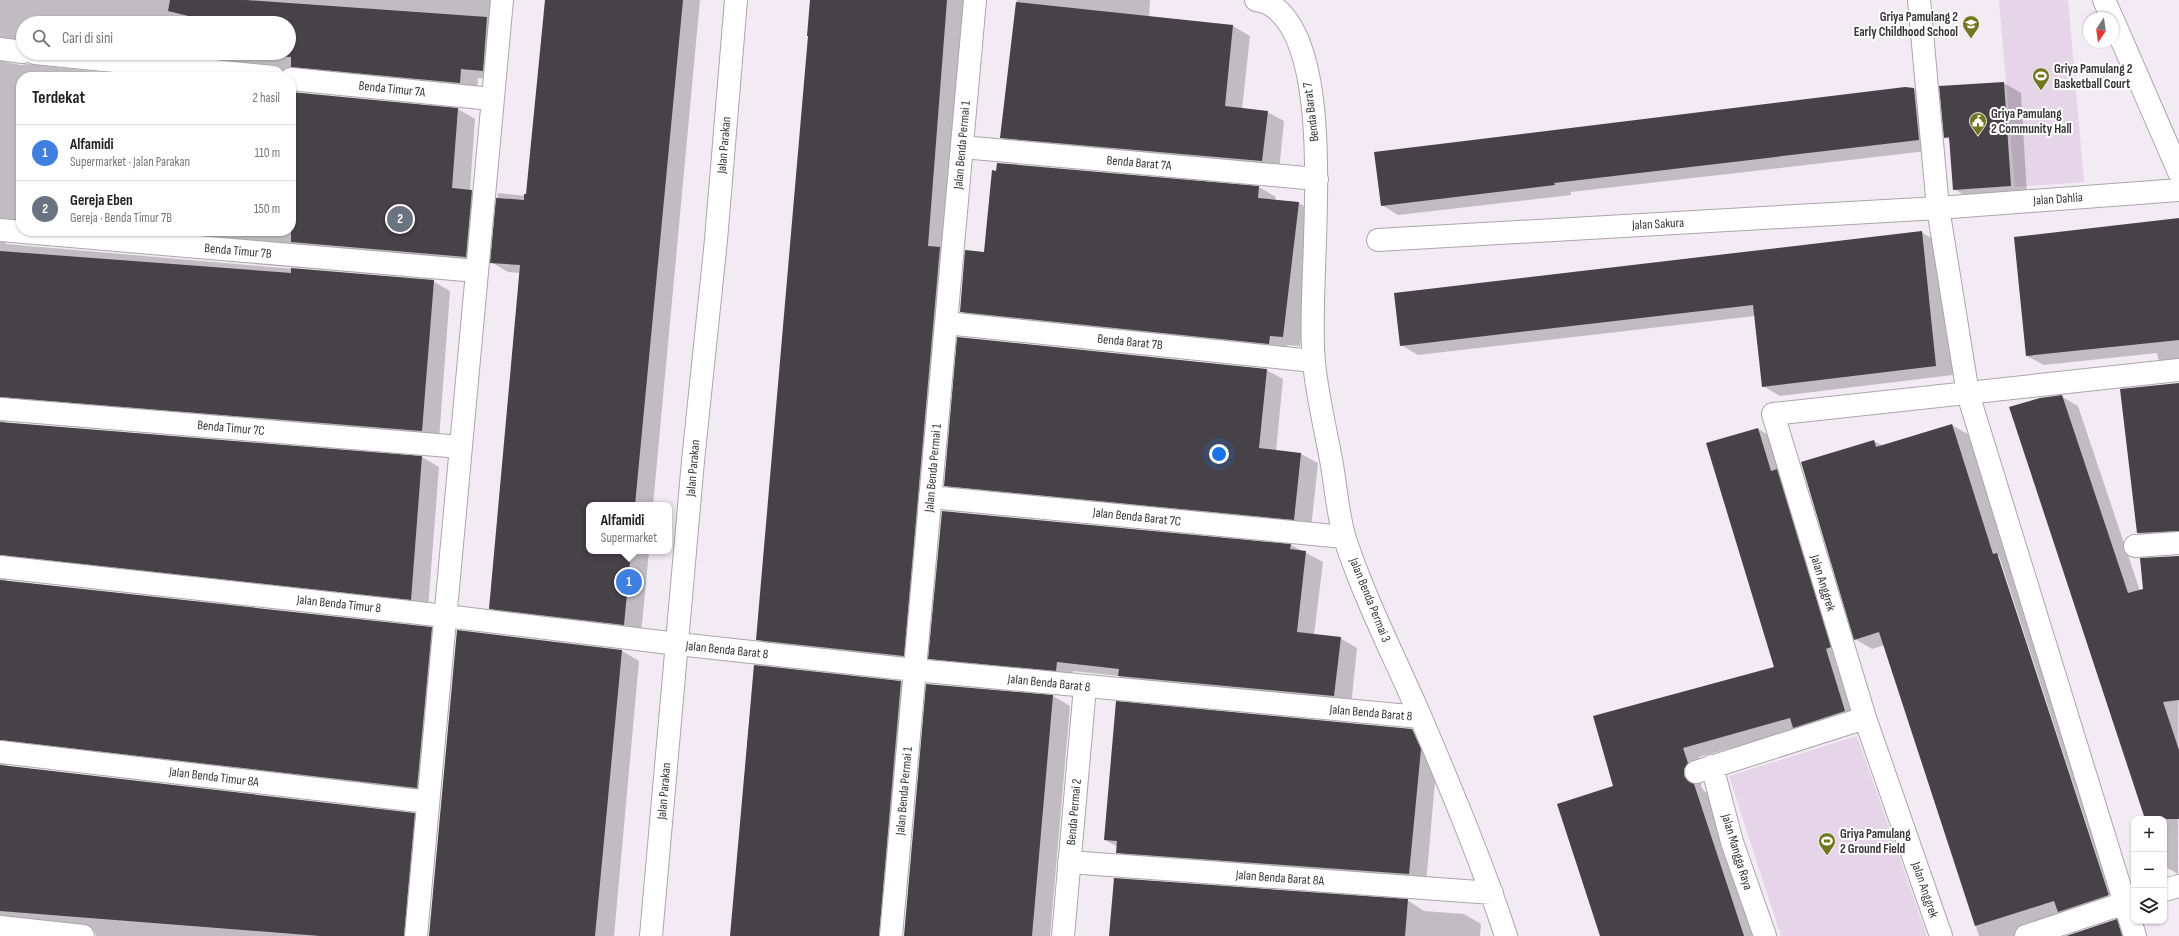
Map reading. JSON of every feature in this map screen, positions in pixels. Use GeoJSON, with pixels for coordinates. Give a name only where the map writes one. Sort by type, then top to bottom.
{"type":"FeatureCollection","features":[{"type":"Feature","properties":{"kind":"street"},"geometry":{"type":"LineString","coordinates":[[416,936],[502,0]]}},
{"type":"Feature","properties":{"kind":"street","name":"Jalan Parakan"},"geometry":{"type":"LineString","coordinates":[[651,936],[693,461],[716,240],[736,0]]}},
{"type":"Feature","properties":{"kind":"street","name":"Jalan Benda Permai 1"},"geometry":{"type":"LineString","coordinates":[[891,936],[974,0]]}},
{"type":"Feature","properties":{"kind":"street","name":"Benda Barat 7"},"geometry":{"type":"LineString","coordinates":[[1256,0],[1270,5],[1288,21],[1300,47],[1312,102],[1317,179],[1315,244]]}},
{"type":"Feature","properties":{"kind":"street"},"geometry":{"type":"LineString","coordinates":[[1919,0],[1938,208],[1968,394],[2129,901],[2135,936]]}},
{"type":"Feature","properties":{"kind":"street"},"geometry":{"type":"LineString","coordinates":[[2104,0],[2109,12]]}},
{"type":"Feature","properties":{"kind":"street"},"geometry":{"type":"LineString","coordinates":[[2119,35],[2179,172]]}},
{"type":"Feature","properties":{"kind":"street"},"geometry":{"type":"LineString","coordinates":[[0,50],[16,51]]}},
{"type":"Feature","properties":{"kind":"street"},"geometry":{"type":"LineString","coordinates":[[104,60],[223,72]]}},
{"type":"Feature","properties":{"kind":"street","name":"Benda Timur 7A"},"geometry":{"type":"LineString","coordinates":[[296,79],[492,99]]}},
{"type":"Feature","properties":{"kind":"street","name":"Benda Barat 7A"},"geometry":{"type":"LineString","coordinates":[[962,148],[1317,179]]}},
{"type":"Feature","properties":{"kind":"street","name":"Jalan Dahlia"},"geometry":{"type":"LineString","coordinates":[[1938,208],[2179,190]]}},
{"type":"Feature","properties":{"kind":"street","name":"Jalan Sakura"},"geometry":{"type":"LineString","coordinates":[[1378,240],[1938,208]]}},
{"type":"Feature","properties":{"kind":"street","name":"Benda Timur 7B"},"geometry":{"type":"LineString","coordinates":[[0,230],[16,231]]}},
{"type":"Feature","properties":{"kind":"street","name":"Benda Timur 7B"},"geometry":{"type":"LineString","coordinates":[[70,236],[477,271]]}},
{"type":"Feature","properties":{"kind":"street","name":"Jalan Benda Permai 3"},"geometry":{"type":"LineString","coordinates":[[1315,244],[1313,284],[1314,361],[1344,537],[1385,640],[1420,717],[1492,893],[1506,936]]}},
{"type":"Feature","properties":{"kind":"street","name":"Benda Barat 7B"},"geometry":{"type":"LineString","coordinates":[[946,323],[1314,361]]}},
{"type":"Feature","properties":{"kind":"street"},"geometry":{"type":"LineString","coordinates":[[1968,394],[2179,370]]}},
{"type":"Feature","properties":{"kind":"street","name":"Jalan Anggrek"},"geometry":{"type":"LineString","coordinates":[[1941,936],[1865,718],[1772,414],[1968,394]]}},
{"type":"Feature","properties":{"kind":"street","name":"Benda Timur 7C"},"geometry":{"type":"LineString","coordinates":[[0,409],[461,447]]}},
{"type":"Feature","properties":{"kind":"street","name":"Jalan Benda Barat 7C"},"geometry":{"type":"LineString","coordinates":[[930,497],[1344,537]]}},
{"type":"Feature","properties":{"kind":"street"},"geometry":{"type":"LineString","coordinates":[[2135,546],[2179,543]]}},
{"type":"Feature","properties":{"kind":"street","name":"Jalan Benda Timur 8"},"geometry":{"type":"LineString","coordinates":[[0,567],[446,616],[678,644]]}},
{"type":"Feature","properties":{"kind":"street","name":"Jalan Benda Barat 8"},"geometry":{"type":"LineString","coordinates":[[678,644],[1085,687],[1420,717]]}},
{"type":"Feature","properties":{"kind":"street","name":"Benda Permai 2"},"geometry":{"type":"LineString","coordinates":[[1063,936],[1085,687]]}},
{"type":"Feature","properties":{"kind":"street","name":"Jalan Mangga Raya"},"geometry":{"type":"LineString","coordinates":[[1765,936],[1732,842],[1704,769],[1865,718]]}},
{"type":"Feature","properties":{"kind":"street","name":"Jalan Benda Timur 8A"},"geometry":{"type":"LineString","coordinates":[[0,752],[428,802]]}},
{"type":"Feature","properties":{"kind":"street","name":"Jalan Benda Barat 8A"},"geometry":{"type":"LineString","coordinates":[[1069,862],[1492,893]]}},
{"type":"Feature","properties":{"kind":"street"},"geometry":{"type":"LineString","coordinates":[[2167,889],[2179,886]]}},
{"type":"Feature","properties":{"kind":"street"},"geometry":{"type":"LineString","coordinates":[[2026,936],[2129,901]]}},
{"type":"Feature","properties":{"kind":"street"},"geometry":{"type":"LineString","coordinates":[[0,927],[83,936]]}},
{"type":"Feature","properties":{"kind":"shaded area","name":"Griya Pamulang 2 Basketball Court"},"geometry":{"type":"Polygon","coordinates":[[[1999,0],[2068,0],[2084,182],[2015,187],[1999,0]]]}},
{"type":"Feature","properties":{"kind":"shaded area","name":"Griya Pamulang 2 Ground Field"},"geometry":{"type":"Polygon","coordinates":[[[1857,736],[1927,936],[1781,936],[1729,776],[1857,736]]]}},
{"type":"Feature","properties":{"kind":"building"},"geometry":{"type":"Polygon","coordinates":[[[170,0],[246,0],[487,17],[483,71],[461,69],[460,83],[291,67],[291,60],[296,60],[296,16],[188,16],[168,11],[170,0]]]}},
{"type":"Feature","properties":{"kind":"building"},"geometry":{"type":"Polygon","coordinates":[[[545,0],[683,0],[635,502],[586,502],[586,554],[631,554],[624,625],[489,609],[520,265],[490,263],[496,198],[524,200],[524,194],[526,194],[545,0]]]}},
{"type":"Feature","properties":{"kind":"building"},"geometry":{"type":"Polygon","coordinates":[[[810,0],[947,0],[928,246],[940,247],[904,656],[756,640],[810,0]]]}},
{"type":"Feature","properties":{"kind":"building"},"geometry":{"type":"Polygon","coordinates":[[[1016,2],[1233,25],[1225,106],[1268,111],[1262,161],[1000,138],[1016,2]]]}},
{"type":"Feature","properties":{"kind":"building","name":"Griya Pamulang 2 Community Hall"},"geometry":{"type":"Polygon","coordinates":[[[2004,82],[2011,186],[1953,190],[1949,137],[1944,138],[1939,86],[2004,82]]]}},
{"type":"Feature","properties":{"kind":"building"},"geometry":{"type":"Polygon","coordinates":[[[1905,87],[1914,88],[1919,140],[1554,183],[1555,185],[1381,206],[1374,152],[1905,87]]]}},
{"type":"Feature","properties":{"kind":"building"},"geometry":{"type":"Polygon","coordinates":[[[296,92],[458,108],[452,188],[472,190],[466,257],[291,242],[291,236],[296,236],[296,92]]]}},
{"type":"Feature","properties":{"kind":"building"},"geometry":{"type":"Polygon","coordinates":[[[997,163],[1259,186],[1258,198],[1299,202],[1283,337],[1270,336],[1269,344],[960,312],[965,250],[984,252],[992,170],[996,171],[997,163]]]}},
{"type":"Feature","properties":{"kind":"building"},"geometry":{"type":"Polygon","coordinates":[[[2179,218],[2179,340],[2026,356],[2014,237],[2179,218]]]}},
{"type":"Feature","properties":{"kind":"building"},"geometry":{"type":"Polygon","coordinates":[[[1922,231],[1936,366],[1762,387],[1753,305],[1400,346],[1394,293],[1922,231]]]}},
{"type":"Feature","properties":{"kind":"building"},"geometry":{"type":"Polygon","coordinates":[[[0,251],[291,273],[291,268],[434,280],[422,431],[0,397],[0,251]]]}},
{"type":"Feature","properties":{"kind":"building"},"geometry":{"type":"Polygon","coordinates":[[[957,337],[1267,369],[1259,448],[1301,453],[1294,520],[944,486],[957,337]]]}},
{"type":"Feature","properties":{"kind":"building"},"geometry":{"type":"Polygon","coordinates":[[[2179,383],[2179,531],[2137,533],[2120,389],[2179,383]]]}},
{"type":"Feature","properties":{"kind":"building"},"geometry":{"type":"Polygon","coordinates":[[[2062,395],[2128,593],[2143,589],[2140,558],[2179,556],[2179,700],[2163,702],[2179,750],[2179,819],[2167,819],[2167,816],[2144,816],[2009,407],[2040,398],[2062,395]]]}},
{"type":"Feature","properties":{"kind":"building"},"geometry":{"type":"Polygon","coordinates":[[[0,422],[422,456],[411,600],[0,555],[0,422]]]}},
{"type":"Feature","properties":{"kind":"building"},"geometry":{"type":"Polygon","coordinates":[[[1952,424],[1993,554],[1997,553],[2109,895],[2058,912],[2054,901],[1975,926],[1879,632],[1854,640],[1801,462],[1874,440],[1876,447],[1952,424]]]}},
{"type":"Feature","properties":{"kind":"building"},"geometry":{"type":"Polygon","coordinates":[[[1758,428],[1771,471],[1777,469],[1831,647],[1826,649],[1845,711],[1793,728],[1790,718],[1683,748],[1688,763],[1684,769],[1684,776],[1688,781],[1694,784],[1744,936],[1600,936],[1557,804],[1613,786],[1593,716],[1774,667],[1706,443],[1758,428]]]}},
{"type":"Feature","properties":{"kind":"building"},"geometry":{"type":"Polygon","coordinates":[[[942,511],[1291,544],[1290,549],[1306,551],[1297,632],[1341,637],[1334,696],[1118,676],[1119,669],[1057,662],[1056,671],[928,659],[942,511]]]}},
{"type":"Feature","properties":{"kind":"building"},"geometry":{"type":"Polygon","coordinates":[[[0,580],[432,627],[417,788],[0,740],[0,580]]]}},
{"type":"Feature","properties":{"kind":"building"},"geometry":{"type":"Polygon","coordinates":[[[457,630],[622,650],[595,936],[429,936],[457,630]]]}},
{"type":"Feature","properties":{"kind":"building"},"geometry":{"type":"Polygon","coordinates":[[[754,665],[901,681],[879,936],[730,936],[754,665]]]}},
{"type":"Feature","properties":{"kind":"building"},"geometry":{"type":"Polygon","coordinates":[[[926,684],[1053,695],[1032,936],[904,936],[926,684]]]}},
{"type":"Feature","properties":{"kind":"building"},"geometry":{"type":"Polygon","coordinates":[[[1116,701],[1412,729],[1421,749],[1409,874],[1116,853],[1117,841],[1104,840],[1116,701]]]}},
{"type":"Feature","properties":{"kind":"building"},"geometry":{"type":"Polygon","coordinates":[[[0,765],[415,813],[404,936],[320,936],[0,911],[0,765]]]}},
{"type":"Feature","properties":{"kind":"building"},"geometry":{"type":"Polygon","coordinates":[[[1114,878],[1408,899],[1405,936],[1109,936],[1114,878]]]}},
{"type":"Feature","properties":{"kind":"building"},"geometry":{"type":"Polygon","coordinates":[[[2117,919],[2122,936],[2066,936],[2117,919]]]}},
{"type":"Feature","properties":{"kind":"place","name":"Griya Pamulang 2 Early Childhood School"},"geometry":{"type":"Point","coordinates":[1971,39]}},
{"type":"Feature","properties":{"kind":"place","name":"Griya Pamulang 2 Basketball Court"},"geometry":{"type":"Point","coordinates":[2041,91]}},
{"type":"Feature","properties":{"kind":"place","name":"Griya Pamulang 2 Community Hall"},"geometry":{"type":"Point","coordinates":[1978,136]}},
{"type":"Feature","properties":{"kind":"place","name":"Gereja Eben"},"geometry":{"type":"Point","coordinates":[400,219]}},
{"type":"Feature","properties":{"kind":"place","name":"Alfamidi"},"geometry":{"type":"Point","coordinates":[629,582]}},
{"type":"Feature","properties":{"kind":"place","name":"Griya Pamulang 2 Ground Field"},"geometry":{"type":"Point","coordinates":[1827,856]}}]}
